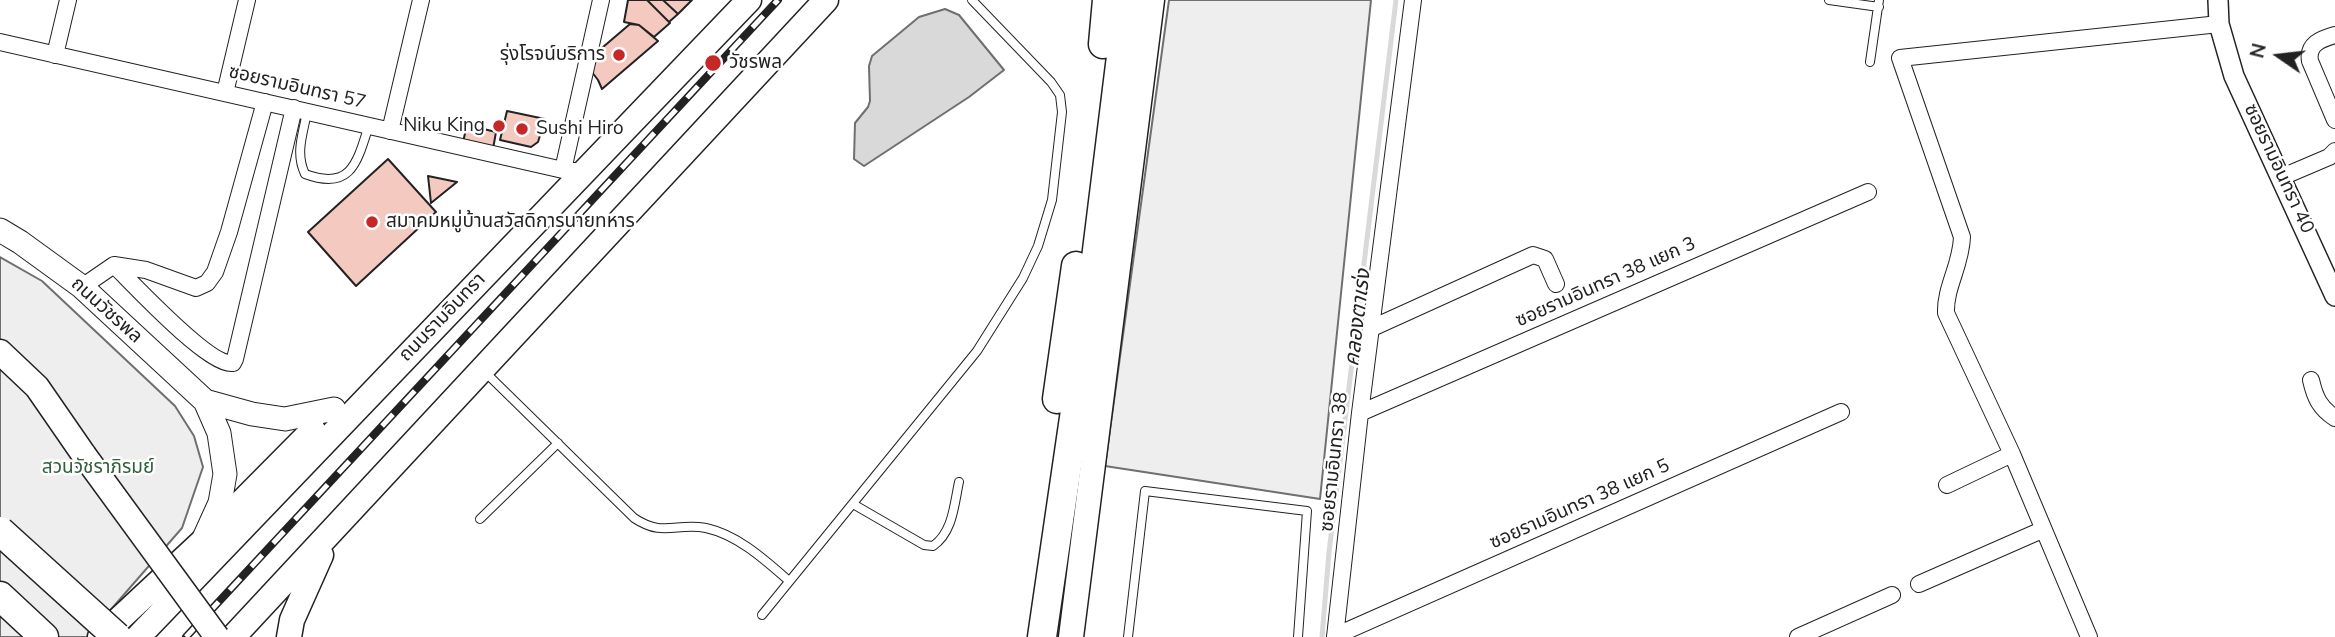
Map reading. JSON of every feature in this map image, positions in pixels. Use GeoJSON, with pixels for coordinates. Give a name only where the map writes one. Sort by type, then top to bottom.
{"type":"FeatureCollection","features":[{"type":"Feature","properties":{"kind":"highway"},"geometry":{"type":"LineString","coordinates":[[1024,637],[1081,233],[1107,0]]}},
{"type":"Feature","properties":{"kind":"highway"},"geometry":{"type":"LineString","coordinates":[[1042,637],[1101,312],[1128,0]]}},
{"type":"Feature","properties":{"kind":"highway"},"geometry":{"type":"LineString","coordinates":[[0,531],[117,637]]}},
{"type":"Feature","properties":{"kind":"highway"},"geometry":{"type":"LineString","coordinates":[[0,596],[44,637]]}},
{"type":"Feature","properties":{"kind":"main road","name":"ถนนรามอินทรา"},"geometry":{"type":"LineString","coordinates":[[138,637],[486,272],[574,171],[749,0]]}},
{"type":"Feature","properties":{"kind":"main road"},"geometry":{"type":"LineString","coordinates":[[233,637],[826,0]]}},
{"type":"Feature","properties":{"kind":"main road"},"geometry":{"type":"LineString","coordinates":[[1071,637],[1101,312],[1152,0]]}},
{"type":"Feature","properties":{"kind":"main road","name":"ถนนวัชรพล"},"geometry":{"type":"LineString","coordinates":[[0,230],[82,287],[205,401],[219,433],[225,474],[220,503],[202,542]]}},
{"type":"Feature","properties":{"kind":"main road"},"geometry":{"type":"LineString","coordinates":[[100,637],[202,542],[401,345],[486,272]]}},
{"type":"Feature","properties":{"kind":"main road"},"geometry":{"type":"LineString","coordinates":[[0,352],[37,387],[217,637]]}},
{"type":"Feature","properties":{"kind":"main road","name":"ถนนวัชรพล"},"geometry":{"type":"LineString","coordinates":[[205,401],[252,414],[285,419],[334,409]]}},
{"type":"Feature","properties":{"kind":"main road"},"geometry":{"type":"LineString","coordinates":[[289,637],[292,620],[332,532]]}},
{"type":"Feature","properties":{"kind":"street"},"geometry":{"type":"LineString","coordinates":[[55,55],[68,0]]}},
{"type":"Feature","properties":{"kind":"street"},"geometry":{"type":"LineString","coordinates":[[225,93],[247,0]]}},
{"type":"Feature","properties":{"kind":"street"},"geometry":{"type":"LineString","coordinates":[[390,131],[421,0]]}},
{"type":"Feature","properties":{"kind":"street"},"geometry":{"type":"LineString","coordinates":[[574,171],[601,0]]}},
{"type":"Feature","properties":{"kind":"street","name":"ซอยรามอินทรา 38"},"geometry":{"type":"LineString","coordinates":[[1335,637],[1360,412],[1413,0]]}},
{"type":"Feature","properties":{"kind":"street","name":"ซอยรามอินทรา 40"},"geometry":{"type":"LineString","coordinates":[[2218,0],[2220,24],[2234,76],[2335,296]]}},
{"type":"Feature","properties":{"kind":"street"},"geometry":{"type":"LineString","coordinates":[[2089,637],[2012,454],[1946,313],[1945,299],[1959,264],[1962,237],[1900,58],[2220,24]]}},
{"type":"Feature","properties":{"kind":"street"},"geometry":{"type":"LineString","coordinates":[[2335,36],[2314,44],[2309,53],[2335,120]]}},
{"type":"Feature","properties":{"kind":"street","name":"ซอยรามอินทรา 57"},"geometry":{"type":"LineString","coordinates":[[0,42],[574,171]]}},
{"type":"Feature","properties":{"kind":"street"},"geometry":{"type":"LineString","coordinates":[[82,287],[114,265],[146,270],[196,288],[207,283],[215,272],[229,232],[265,102]]}},
{"type":"Feature","properties":{"kind":"street"},"geometry":{"type":"LineString","coordinates":[[114,265],[204,351],[223,363],[233,363],[301,110]]}},
{"type":"Feature","properties":{"kind":"street"},"geometry":{"type":"LineString","coordinates":[[2282,177],[2329,157],[2335,150]]}},
{"type":"Feature","properties":{"kind":"street","name":"ซอยรามอินทรา 38 แยก 3"},"geometry":{"type":"LineString","coordinates":[[1360,412],[1868,192]]}},
{"type":"Feature","properties":{"kind":"street"},"geometry":{"type":"LineString","coordinates":[[1372,328],[1533,255],[1545,259],[1556,284]]}},
{"type":"Feature","properties":{"kind":"street"},"geometry":{"type":"LineString","coordinates":[[2311,380],[2322,409],[2335,418]]}},
{"type":"Feature","properties":{"kind":"street","name":"ซอยรามอินทรา 38 แยก 5"},"geometry":{"type":"LineString","coordinates":[[1335,637],[1841,412]]}},
{"type":"Feature","properties":{"kind":"street"},"geometry":{"type":"LineString","coordinates":[[1947,485],[2012,454]]}},
{"type":"Feature","properties":{"kind":"street"},"geometry":{"type":"LineString","coordinates":[[1919,584],[2042,530]]}},
{"type":"Feature","properties":{"kind":"street"},"geometry":{"type":"LineString","coordinates":[[1798,637],[1892,595]]}},
{"type":"Feature","properties":{"kind":"lane"},"geometry":{"type":"LineString","coordinates":[[762,615],[977,351],[1023,278],[1038,246],[1052,200],[1062,112],[1060,95],[1051,82],[972,0]]}},
{"type":"Feature","properties":{"kind":"lane"},"geometry":{"type":"LineString","coordinates":[[1829,0],[1879,4],[1870,62]]}},
{"type":"Feature","properties":{"kind":"lane"},"geometry":{"type":"LineString","coordinates":[[301,110],[299,161],[305,174],[318,179],[340,179],[353,169],[369,125]]}},
{"type":"Feature","properties":{"kind":"lane"},"geometry":{"type":"LineString","coordinates":[[483,370],[634,518],[646,526],[662,530],[685,526],[708,528],[757,553],[788,580]]}},
{"type":"Feature","properties":{"kind":"lane"},"geometry":{"type":"LineString","coordinates":[[480,519],[558,443]]}},
{"type":"Feature","properties":{"kind":"lane"},"geometry":{"type":"LineString","coordinates":[[853,504],[924,545],[933,546],[943,538],[949,525],[959,482]]}},
{"type":"Feature","properties":{"kind":"lane"},"geometry":{"type":"LineString","coordinates":[[1128,637],[1145,491],[1307,511],[1298,637]]}},
{"type":"Feature","properties":{"kind":"green space"},"geometry":{"type":"Polygon","coordinates":[[[1169,0],[1371,0],[1320,499],[1105,466],[1169,0]]]}},
{"type":"Feature","properties":{"kind":"green space","name":"สวนวัชราภิรมย์"},"geometry":{"type":"Polygon","coordinates":[[[0,257],[42,281],[175,406],[194,436],[203,467],[182,528],[87,637],[0,637],[0,257]]]}},
{"type":"Feature","properties":{"kind":"shaded area"},"geometry":{"type":"Polygon","coordinates":[[[945,9],[959,15],[1004,70],[969,97],[864,166],[854,159],[855,123],[870,101],[869,66],[872,56],[919,17],[945,9]]]}},
{"type":"Feature","properties":{"kind":"building"},"geometry":{"type":"Polygon","coordinates":[[[628,0],[647,0],[670,23],[654,37],[639,25],[624,22],[628,0]]]}},
{"type":"Feature","properties":{"kind":"building"},"geometry":{"type":"Polygon","coordinates":[[[647,0],[663,0],[678,14],[669,22],[647,0]]]}},
{"type":"Feature","properties":{"kind":"building"},"geometry":{"type":"Polygon","coordinates":[[[663,0],[692,0],[678,14],[663,0]]]}},
{"type":"Feature","properties":{"kind":"building","name":"รุ่งโรจน์บริการ"},"geometry":{"type":"Polygon","coordinates":[[[630,24],[639,25],[658,41],[602,89],[588,67],[596,53],[630,24]]]}},
{"type":"Feature","properties":{"kind":"building","name":"Sushi Hiro"},"geometry":{"type":"Polygon","coordinates":[[[507,111],[545,119],[538,142],[531,147],[500,140],[507,111]]]}},
{"type":"Feature","properties":{"kind":"building"},"geometry":{"type":"Polygon","coordinates":[[[467,125],[496,132],[493,149],[463,142],[467,125]]]}},
{"type":"Feature","properties":{"kind":"building","name":"สมาคมหมู่บ้านสวัสดิการนายทหาร"},"geometry":{"type":"Polygon","coordinates":[[[388,159],[436,212],[356,286],[308,232],[388,159]]]}},
{"type":"Feature","properties":{"kind":"building","name":"สมาคมหมู่บ้านสวัสดิการนายทหาร"},"geometry":{"type":"Polygon","coordinates":[[[428,176],[457,182],[431,203],[428,176]]]}},
{"type":"Feature","properties":{"kind":"waterway","name":"คลองตาเร่ง"},"geometry":{"type":"LineString","coordinates":[[1322,637],[1329,552],[1396,0]]}},
{"type":"Feature","properties":{"kind":"railway"},"geometry":{"type":"LineString","coordinates":[[186,637],[778,0]]}},
{"type":"Feature","properties":{"kind":"place","name":"รุ่งโรจน์บริการ"},"geometry":{"type":"Point","coordinates":[619,55]}},
{"type":"Feature","properties":{"kind":"place","name":"วัชรพล"},"geometry":{"type":"Point","coordinates":[713,63]}},
{"type":"Feature","properties":{"kind":"place","name":"Niku King"},"geometry":{"type":"Point","coordinates":[499,126]}},
{"type":"Feature","properties":{"kind":"place","name":"Sushi Hiro"},"geometry":{"type":"Point","coordinates":[522,129]}},
{"type":"Feature","properties":{"kind":"place","name":"สมาคมหมู่บ้านสวัสดิการนายทหาร"},"geometry":{"type":"Point","coordinates":[372,222]}}]}
